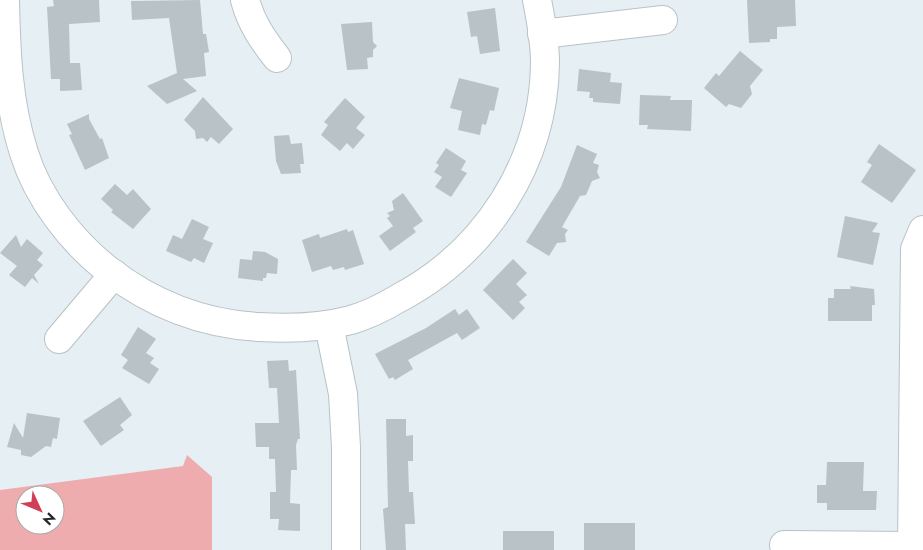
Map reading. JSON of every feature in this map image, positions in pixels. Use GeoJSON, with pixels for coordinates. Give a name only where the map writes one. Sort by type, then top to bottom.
{"type":"FeatureCollection","features":[{"type":"Feature","properties":{"kind":"street"},"geometry":{"type":"LineString","coordinates":[[5,0],[6,47],[11,105],[24,156],[44,196],[57,216],[83,248],[114,274],[141,293],[215,322],[291,329],[328,325],[353,319],[377,310],[419,288],[452,262],[502,207],[521,172],[534,136],[542,100],[545,62],[537,0]]}},
{"type":"Feature","properties":{"kind":"street"},"geometry":{"type":"LineString","coordinates":[[245,0],[253,23],[277,58]]}},
{"type":"Feature","properties":{"kind":"street"},"geometry":{"type":"LineString","coordinates":[[542,34],[663,20]]}},
{"type":"Feature","properties":{"kind":"street"},"geometry":{"type":"LineString","coordinates":[[784,545],[912,548],[915,250],[923,230]]}},
{"type":"Feature","properties":{"kind":"street"},"geometry":{"type":"LineString","coordinates":[[58,339],[114,274]]}},
{"type":"Feature","properties":{"kind":"street"},"geometry":{"type":"LineString","coordinates":[[328,325],[343,394],[346,447],[346,550]]}},
{"type":"Feature","properties":{"kind":"shaded area"},"geometry":{"type":"Polygon","coordinates":[[[187,455],[212,477],[212,550],[0,550],[0,490],[15,488],[15,535],[65,535],[65,485],[38,485],[183,466],[187,455]]]}},
{"type":"Feature","properties":{"kind":"building"},"geometry":{"type":"Polygon","coordinates":[[[53,0],[99,0],[100,22],[69,24],[70,63],[80,63],[82,90],[60,91],[60,79],[51,79],[47,7],[54,6],[53,0]]]}},
{"type":"Feature","properties":{"kind":"building"},"geometry":{"type":"Polygon","coordinates":[[[200,0],[203,34],[206,34],[209,52],[204,53],[206,76],[183,79],[197,91],[167,104],[147,86],[177,73],[169,18],[132,20],[131,1],[200,0]]]}},
{"type":"Feature","properties":{"kind":"building"},"geometry":{"type":"Polygon","coordinates":[[[747,0],[795,0],[796,26],[777,27],[777,39],[770,39],[770,42],[749,43],[747,0]]]}},
{"type":"Feature","properties":{"kind":"building"},"geometry":{"type":"Polygon","coordinates":[[[495,8],[500,51],[480,54],[477,36],[471,37],[467,12],[495,8]]]}},
{"type":"Feature","properties":{"kind":"building"},"geometry":{"type":"Polygon","coordinates":[[[372,22],[373,42],[377,46],[373,50],[373,57],[367,58],[368,69],[347,70],[341,24],[372,22]]]}},
{"type":"Feature","properties":{"kind":"building"},"geometry":{"type":"Polygon","coordinates":[[[740,51],[763,70],[750,86],[752,94],[741,108],[729,104],[726,107],[704,88],[716,73],[719,76],[740,51]]]}},
{"type":"Feature","properties":{"kind":"building"},"geometry":{"type":"Polygon","coordinates":[[[579,69],[611,73],[610,82],[622,83],[620,104],[593,102],[593,98],[589,98],[590,92],[577,91],[579,69]]]}},
{"type":"Feature","properties":{"kind":"building"},"geometry":{"type":"Polygon","coordinates":[[[459,78],[499,88],[494,111],[490,110],[486,125],[482,124],[480,135],[458,130],[462,111],[450,108],[459,78]]]}},
{"type":"Feature","properties":{"kind":"building"},"geometry":{"type":"Polygon","coordinates":[[[640,95],[671,96],[670,100],[692,100],[691,131],[647,129],[648,125],[639,125],[640,95]]]}},
{"type":"Feature","properties":{"kind":"building"},"geometry":{"type":"Polygon","coordinates":[[[203,97],[233,129],[219,144],[211,137],[207,142],[203,138],[196,139],[195,131],[184,120],[203,97]]]}},
{"type":"Feature","properties":{"kind":"building"},"geometry":{"type":"Polygon","coordinates":[[[345,98],[365,117],[356,128],[365,135],[353,149],[347,143],[340,151],[321,135],[328,125],[324,122],[345,98]]]}},
{"type":"Feature","properties":{"kind":"building"},"geometry":{"type":"Polygon","coordinates":[[[89,114],[89,119],[100,139],[102,138],[109,158],[85,170],[69,135],[72,134],[67,124],[89,114]]]}},
{"type":"Feature","properties":{"kind":"building"},"geometry":{"type":"Polygon","coordinates":[[[289,135],[291,144],[302,143],[304,164],[300,164],[301,173],[281,174],[276,161],[274,136],[289,135]]]}},
{"type":"Feature","properties":{"kind":"building"},"geometry":{"type":"Polygon","coordinates":[[[879,144],[916,170],[892,203],[861,182],[872,165],[867,162],[879,144]]]}},
{"type":"Feature","properties":{"kind":"building"},"geometry":{"type":"Polygon","coordinates":[[[577,145],[597,154],[593,163],[599,165],[597,172],[600,178],[592,181],[586,195],[580,196],[562,227],[568,230],[565,234],[566,242],[557,243],[549,256],[526,242],[561,187],[577,145]]]}},
{"type":"Feature","properties":{"kind":"building"},"geometry":{"type":"Polygon","coordinates":[[[446,148],[466,161],[461,170],[467,173],[451,197],[435,187],[442,177],[434,172],[439,165],[436,163],[446,148]]]}},
{"type":"Feature","properties":{"kind":"building"},"geometry":{"type":"Polygon","coordinates":[[[115,184],[127,195],[133,189],[151,209],[133,229],[111,212],[113,210],[101,199],[115,184]]]}},
{"type":"Feature","properties":{"kind":"building"},"geometry":{"type":"Polygon","coordinates":[[[403,193],[423,221],[413,228],[416,232],[390,251],[379,236],[393,226],[387,218],[390,216],[387,213],[394,210],[392,201],[403,193]]]}},
{"type":"Feature","properties":{"kind":"building"},"geometry":{"type":"Polygon","coordinates":[[[845,216],[878,223],[872,232],[880,233],[873,265],[837,257],[845,216]]]}},
{"type":"Feature","properties":{"kind":"building"},"geometry":{"type":"Polygon","coordinates":[[[192,219],[209,227],[203,239],[213,243],[204,263],[194,258],[191,262],[166,251],[173,235],[182,239],[192,219]]]}},
{"type":"Feature","properties":{"kind":"building"},"geometry":{"type":"Polygon","coordinates":[[[347,229],[348,232],[353,230],[364,264],[345,270],[344,267],[333,270],[331,266],[312,272],[302,240],[319,234],[320,238],[347,229]]]}},
{"type":"Feature","properties":{"kind":"building"},"geometry":{"type":"Polygon","coordinates":[[[16,235],[21,247],[27,239],[43,253],[37,260],[43,265],[34,275],[39,284],[32,278],[25,287],[9,275],[17,266],[0,253],[16,235]]]}},
{"type":"Feature","properties":{"kind":"building"},"geometry":{"type":"Polygon","coordinates":[[[253,251],[265,252],[278,259],[277,274],[267,273],[263,281],[238,278],[240,259],[252,260],[253,251]]]}},
{"type":"Feature","properties":{"kind":"building"},"geometry":{"type":"Polygon","coordinates":[[[513,259],[527,273],[516,284],[527,295],[519,302],[525,308],[513,320],[483,290],[513,259]]]}},
{"type":"Feature","properties":{"kind":"building"},"geometry":{"type":"Polygon","coordinates":[[[850,286],[874,289],[875,305],[872,305],[872,321],[828,321],[828,298],[834,298],[834,289],[851,289],[850,286]]]}},
{"type":"Feature","properties":{"kind":"building"},"geometry":{"type":"Polygon","coordinates":[[[455,309],[459,315],[467,309],[480,328],[462,340],[457,333],[408,360],[413,369],[395,380],[393,377],[389,379],[375,354],[426,328],[455,309]]]}},
{"type":"Feature","properties":{"kind":"building"},"geometry":{"type":"Polygon","coordinates":[[[138,327],[156,339],[146,353],[154,358],[150,363],[159,369],[149,384],[122,368],[128,360],[121,355],[138,327]]]}},
{"type":"Feature","properties":{"kind":"building"},"geometry":{"type":"Polygon","coordinates":[[[288,360],[289,371],[296,370],[300,439],[298,439],[296,445],[297,470],[291,470],[290,503],[300,504],[300,531],[278,530],[279,519],[270,519],[270,492],[276,492],[275,459],[269,459],[269,447],[256,447],[255,423],[279,423],[277,388],[269,388],[267,361],[288,360]]]}},
{"type":"Feature","properties":{"kind":"building"},"geometry":{"type":"Polygon","coordinates":[[[120,397],[132,415],[120,425],[124,430],[101,446],[83,421],[120,397]]]}},
{"type":"Feature","properties":{"kind":"building"},"geometry":{"type":"Polygon","coordinates":[[[27,413],[60,418],[57,439],[53,438],[51,447],[46,446],[31,457],[21,455],[21,450],[7,447],[14,423],[23,438],[27,413]]]}},
{"type":"Feature","properties":{"kind":"building"},"geometry":{"type":"Polygon","coordinates":[[[386,419],[406,419],[406,436],[413,435],[413,461],[408,461],[409,492],[413,492],[415,524],[405,524],[406,550],[386,550],[383,509],[388,507],[386,419]]]}},
{"type":"Feature","properties":{"kind":"building"},"geometry":{"type":"Polygon","coordinates":[[[827,462],[864,462],[863,491],[877,491],[876,510],[827,510],[827,503],[817,503],[817,485],[826,485],[827,462]]]}},
{"type":"Feature","properties":{"kind":"building"},"geometry":{"type":"Polygon","coordinates":[[[584,523],[635,523],[635,550],[584,550],[584,523]]]}},
{"type":"Feature","properties":{"kind":"building"},"geometry":{"type":"Polygon","coordinates":[[[503,531],[554,531],[554,550],[503,550],[503,531]]]}}]}
